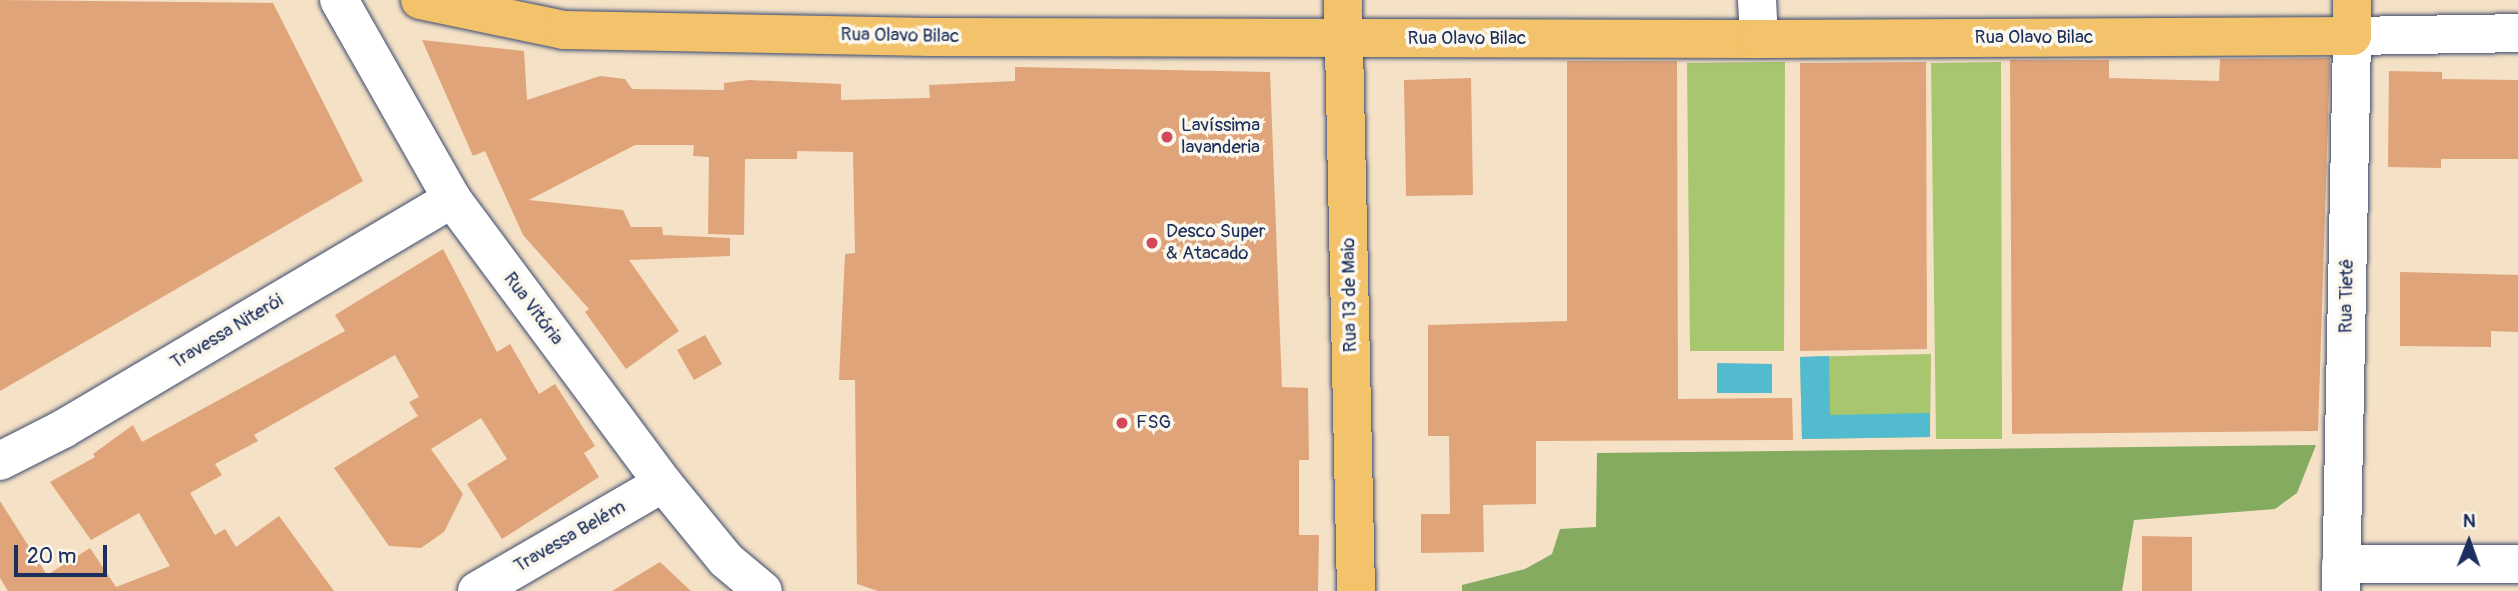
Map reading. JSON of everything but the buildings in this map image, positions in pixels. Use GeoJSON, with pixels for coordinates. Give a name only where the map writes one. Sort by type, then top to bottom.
{"type":"FeatureCollection","features":[{"type":"Feature","properties":{"kind":"main road","name":"Rua Olavo Bilac"},"geometry":{"type":"LineString","coordinates":[[420,0],[564,30],[1344,38],[1759,39],[2352,18]]}},
{"type":"Feature","properties":{"kind":"main road","name":"Rua 13 de Maio"},"geometry":{"type":"LineString","coordinates":[[1343,0],[1356,591]]}},
{"type":"Feature","properties":{"kind":"street","name":"Rua Vitória"},"geometry":{"type":"LineString","coordinates":[[339,0],[452,199],[663,483],[726,560],[763,591]]}},
{"type":"Feature","properties":{"kind":"street"},"geometry":{"type":"LineString","coordinates":[[1757,0],[1759,39]]}},
{"type":"Feature","properties":{"kind":"street","name":"Rua Olavo Bilac"},"geometry":{"type":"LineString","coordinates":[[2352,18],[2518,33]]}},
{"type":"Feature","properties":{"kind":"street","name":"Rua Tietê"},"geometry":{"type":"LineString","coordinates":[[2341,577],[2352,18]]}},
{"type":"Feature","properties":{"kind":"street","name":"Travessa Niterói"},"geometry":{"type":"LineString","coordinates":[[0,461],[63,429],[452,199]]}},
{"type":"Feature","properties":{"kind":"street","name":"Travessa Belém"},"geometry":{"type":"LineString","coordinates":[[477,591],[663,483]]}},
{"type":"Feature","properties":{"kind":"street"},"geometry":{"type":"LineString","coordinates":[[2341,577],[2518,564]]}},
{"type":"Feature","properties":{"kind":"green space"},"geometry":{"type":"Polygon","coordinates":[[[1785,62],[1784,351],[1690,351],[1687,63],[1785,62]]]}},
{"type":"Feature","properties":{"kind":"green space"},"geometry":{"type":"Polygon","coordinates":[[[2001,62],[2002,439],[1936,439],[1931,63],[2001,62]]]}},
{"type":"Feature","properties":{"kind":"green space"},"geometry":{"type":"Polygon","coordinates":[[[1931,354],[1930,437],[1802,439],[1800,357],[1931,354]]]}},
{"type":"Feature","properties":{"kind":"green space"},"geometry":{"type":"Polygon","coordinates":[[[2316,445],[2297,493],[2275,509],[2134,520],[2122,591],[1462,591],[1462,585],[1525,569],[1552,554],[1560,529],[1596,527],[1597,453],[2316,445]]]}},
{"type":"Feature","properties":{"kind":"water"},"geometry":{"type":"Polygon","coordinates":[[[1829,356],[1830,415],[1930,413],[1930,437],[1802,439],[1800,357],[1829,356]]]}},
{"type":"Feature","properties":{"kind":"water"},"geometry":{"type":"Polygon","coordinates":[[[1717,363],[1772,364],[1772,393],[1717,393],[1717,363]]]}},
{"type":"Feature","properties":{"kind":"place","name":"Lavíssima lavanderia"},"geometry":{"type":"Point","coordinates":[1167,137]}},
{"type":"Feature","properties":{"kind":"place","name":"Desco Super & Atacado"},"geometry":{"type":"Point","coordinates":[1152,243]}},
{"type":"Feature","properties":{"kind":"place","name":"FSG"},"geometry":{"type":"Point","coordinates":[1122,423]}}]}
